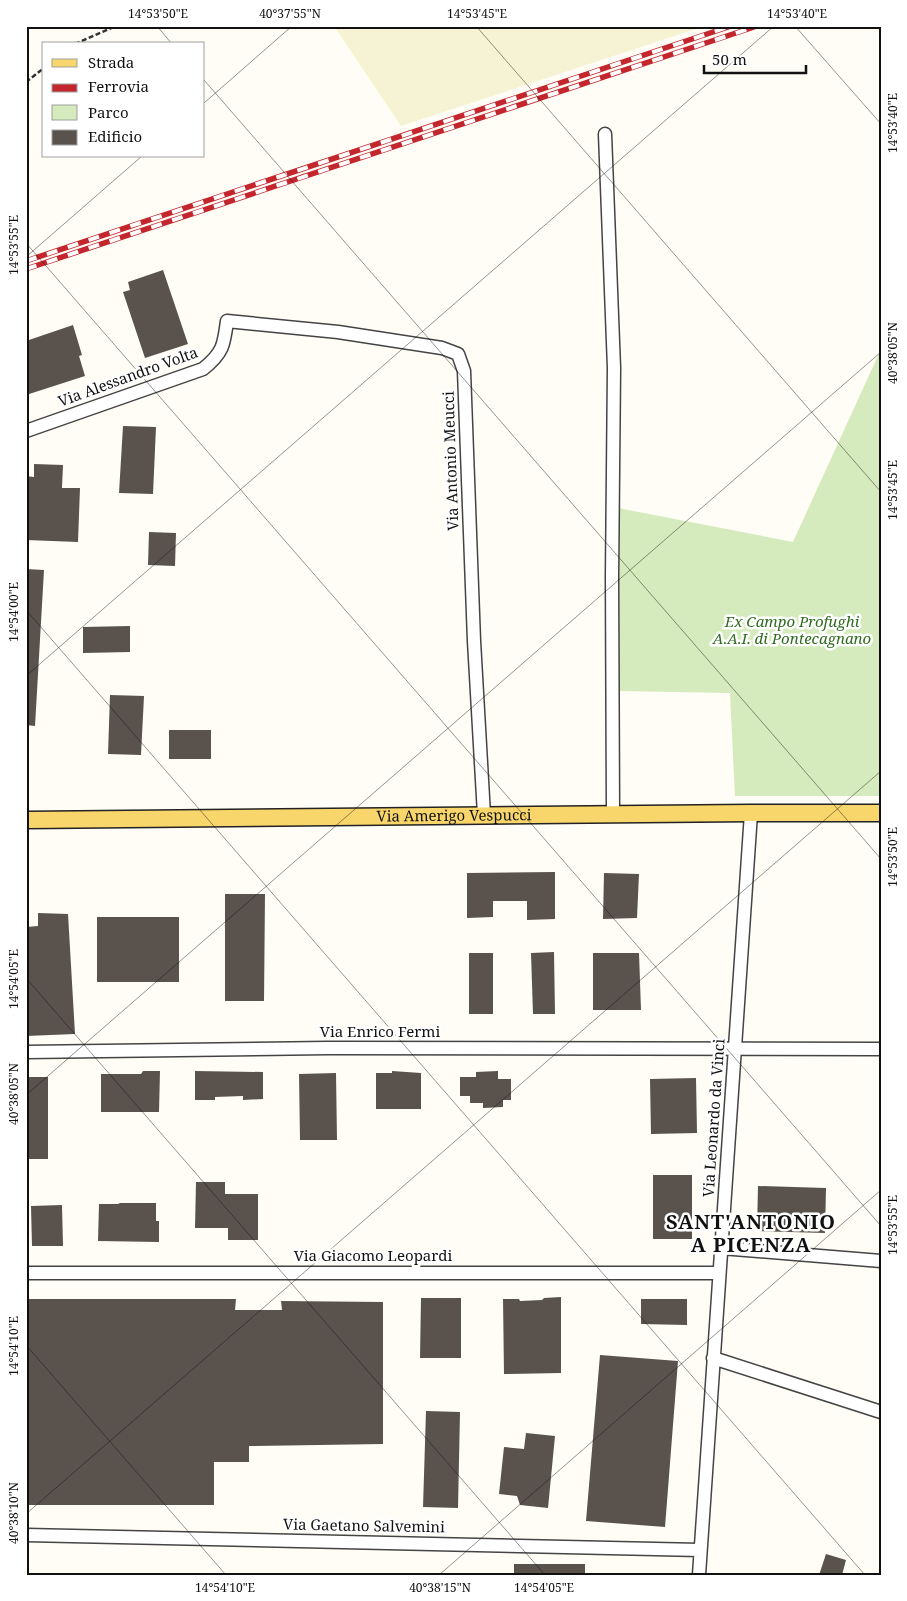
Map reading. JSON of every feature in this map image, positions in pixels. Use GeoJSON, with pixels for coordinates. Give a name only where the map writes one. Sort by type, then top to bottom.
{"type":"FeatureCollection","features":[{"type":"Feature","properties":{"kind":"main road","name":"Via Amerigo Vespucci"},"geometry":{"type":"LineString","coordinates":[[26,820],[881,813]]}},
{"type":"Feature","properties":{"kind":"street"},"geometry":{"type":"LineString","coordinates":[[606,134],[614,368],[612,566],[614,814]]}},
{"type":"Feature","properties":{"kind":"street","name":"Via Antonio Meucci"},"geometry":{"type":"LineString","coordinates":[[225,336],[227,321],[338,332],[442,348],[458,354],[464,371],[474,641],[484,815]]}},
{"type":"Feature","properties":{"kind":"street","name":"Via Alessandro Volta"},"geometry":{"type":"LineString","coordinates":[[26,431],[203,369],[216,359],[222,348],[225,336]]}},
{"type":"Feature","properties":{"kind":"street","name":"Via Leonardo da Vinci"},"geometry":{"type":"LineString","coordinates":[[700,1575],[700,1550],[751,813]]}},
{"type":"Feature","properties":{"kind":"street","name":"Via Enrico Fermi"},"geometry":{"type":"LineString","coordinates":[[26,1052],[328,1048],[881,1048]]}},
{"type":"Feature","properties":{"kind":"street"},"geometry":{"type":"LineString","coordinates":[[721,1248],[881,1260]]}},
{"type":"Feature","properties":{"kind":"street","name":"Via Giacomo Leopardi"},"geometry":{"type":"LineString","coordinates":[[26,1273],[719,1273]]}},
{"type":"Feature","properties":{"kind":"street"},"geometry":{"type":"LineString","coordinates":[[714,1358],[881,1412]]}},
{"type":"Feature","properties":{"kind":"street","name":"Via Gaetano Salvemini"},"geometry":{"type":"LineString","coordinates":[[26,1535],[700,1550]]}},
{"type":"Feature","properties":{"kind":"path"},"geometry":{"type":"LineString","coordinates":[[79,42],[116,26]]}},
{"type":"Feature","properties":{"kind":"path"},"geometry":{"type":"LineString","coordinates":[[26,82],[42,70]]}},
{"type":"Feature","properties":{"kind":"shaded area"},"geometry":{"type":"Polygon","coordinates":[[[334,26],[705,26],[401,126],[334,26]]]}},
{"type":"Feature","properties":{"kind":"green space","name":"Ex Campo Profughi A.A.I. di Pontecagnano"},"geometry":{"type":"Polygon","coordinates":[[[881,349],[881,796],[735,796],[730,693],[619,691],[618,508],[793,542],[881,349]]]}},
{"type":"Feature","properties":{"kind":"building"},"geometry":{"type":"Polygon","coordinates":[[[163,270],[188,344],[145,358],[123,292],[130,290],[128,282],[163,270]]]}},
{"type":"Feature","properties":{"kind":"building"},"geometry":{"type":"Polygon","coordinates":[[[73,325],[82,355],[79,356],[85,376],[26,395],[26,341],[73,325]]]}},
{"type":"Feature","properties":{"kind":"building"},"geometry":{"type":"Polygon","coordinates":[[[123,426],[156,427],[153,494],[119,493],[123,426]]]}},
{"type":"Feature","properties":{"kind":"building"},"geometry":{"type":"Polygon","coordinates":[[[34,464],[63,465],[62,488],[80,488],[78,542],[26,540],[26,476],[34,477],[34,464]]]}},
{"type":"Feature","properties":{"kind":"building"},"geometry":{"type":"Polygon","coordinates":[[[149,532],[176,533],[175,566],[148,565],[149,532]]]}},
{"type":"Feature","properties":{"kind":"building"},"geometry":{"type":"Polygon","coordinates":[[[26,569],[44,570],[35,726],[26,725],[26,569]]]}},
{"type":"Feature","properties":{"kind":"building"},"geometry":{"type":"Polygon","coordinates":[[[130,626],[130,652],[83,653],[83,627],[130,626]]]}},
{"type":"Feature","properties":{"kind":"building"},"geometry":{"type":"Polygon","coordinates":[[[110,695],[144,696],[141,755],[108,754],[110,695]]]}},
{"type":"Feature","properties":{"kind":"building"},"geometry":{"type":"Polygon","coordinates":[[[169,730],[211,730],[211,759],[169,759],[169,730]]]}},
{"type":"Feature","properties":{"kind":"building"},"geometry":{"type":"Polygon","coordinates":[[[555,872],[555,919],[527,920],[527,901],[493,901],[493,917],[467,918],[467,873],[555,872]]]}},
{"type":"Feature","properties":{"kind":"building"},"geometry":{"type":"Polygon","coordinates":[[[604,873],[639,874],[637,918],[603,919],[604,873]]]}},
{"type":"Feature","properties":{"kind":"building"},"geometry":{"type":"Polygon","coordinates":[[[225,894],[265,894],[264,1001],[225,1001],[225,894]]]}},
{"type":"Feature","properties":{"kind":"building"},"geometry":{"type":"Polygon","coordinates":[[[38,913],[68,914],[75,1034],[26,1036],[26,927],[38,926],[38,913]]]}},
{"type":"Feature","properties":{"kind":"building"},"geometry":{"type":"Polygon","coordinates":[[[97,917],[179,917],[179,982],[97,982],[97,917]]]}},
{"type":"Feature","properties":{"kind":"building"},"geometry":{"type":"Polygon","coordinates":[[[554,952],[555,1014],[533,1014],[531,953],[554,952]]]}},
{"type":"Feature","properties":{"kind":"building"},"geometry":{"type":"Polygon","coordinates":[[[469,953],[493,953],[493,1014],[469,1014],[469,953]]]}},
{"type":"Feature","properties":{"kind":"building"},"geometry":{"type":"Polygon","coordinates":[[[593,953],[639,953],[641,1010],[593,1010],[593,953]]]}},
{"type":"Feature","properties":{"kind":"building"},"geometry":{"type":"Polygon","coordinates":[[[143,1071],[160,1071],[159,1112],[101,1112],[101,1074],[141,1074],[143,1071]]]}},
{"type":"Feature","properties":{"kind":"building"},"geometry":{"type":"Polygon","coordinates":[[[195,1071],[263,1072],[263,1099],[243,1100],[243,1096],[215,1097],[215,1100],[195,1100],[195,1071]]]}},
{"type":"Feature","properties":{"kind":"building"},"geometry":{"type":"Polygon","coordinates":[[[392,1071],[421,1073],[421,1109],[376,1109],[376,1073],[392,1073],[392,1071]]]}},
{"type":"Feature","properties":{"kind":"building"},"geometry":{"type":"Polygon","coordinates":[[[498,1071],[498,1079],[511,1079],[511,1100],[503,1100],[503,1107],[483,1108],[483,1103],[470,1103],[470,1096],[460,1096],[460,1077],[476,1077],[476,1072],[498,1071]]]}},
{"type":"Feature","properties":{"kind":"building"},"geometry":{"type":"Polygon","coordinates":[[[336,1073],[337,1140],[300,1140],[299,1074],[336,1073]]]}},
{"type":"Feature","properties":{"kind":"building"},"geometry":{"type":"Polygon","coordinates":[[[26,1077],[48,1077],[48,1159],[26,1159],[26,1077]]]}},
{"type":"Feature","properties":{"kind":"building"},"geometry":{"type":"Polygon","coordinates":[[[696,1078],[697,1133],[651,1134],[650,1079],[696,1078]]]}},
{"type":"Feature","properties":{"kind":"building"},"geometry":{"type":"Polygon","coordinates":[[[653,1175],[692,1175],[692,1239],[653,1239],[653,1175]]]}},
{"type":"Feature","properties":{"kind":"building"},"geometry":{"type":"Polygon","coordinates":[[[196,1182],[225,1182],[225,1194],[258,1194],[258,1240],[228,1240],[228,1228],[195,1228],[196,1182]]]}},
{"type":"Feature","properties":{"kind":"building"},"geometry":{"type":"Polygon","coordinates":[[[758,1186],[826,1188],[825,1233],[757,1231],[758,1186]]]}},
{"type":"Feature","properties":{"kind":"building"},"geometry":{"type":"Polygon","coordinates":[[[156,1203],[156,1221],[159,1221],[159,1242],[98,1241],[99,1204],[156,1203]]]}},
{"type":"Feature","properties":{"kind":"building"},"geometry":{"type":"Polygon","coordinates":[[[62,1205],[63,1246],[32,1246],[31,1206],[62,1205]]]}},
{"type":"Feature","properties":{"kind":"building"},"geometry":{"type":"Polygon","coordinates":[[[561,1297],[561,1373],[504,1374],[503,1299],[519,1299],[520,1301],[561,1297]]]}},
{"type":"Feature","properties":{"kind":"building"},"geometry":{"type":"Polygon","coordinates":[[[421,1298],[461,1298],[461,1358],[420,1358],[421,1298]]]}},
{"type":"Feature","properties":{"kind":"building"},"geometry":{"type":"Polygon","coordinates":[[[26,1299],[236,1299],[235,1310],[282,1310],[281,1301],[383,1302],[383,1444],[249,1446],[249,1462],[214,1462],[214,1505],[26,1505],[26,1299]]]}},
{"type":"Feature","properties":{"kind":"building"},"geometry":{"type":"Polygon","coordinates":[[[641,1299],[687,1299],[687,1325],[641,1324],[641,1299]]]}},
{"type":"Feature","properties":{"kind":"building"},"geometry":{"type":"Polygon","coordinates":[[[600,1355],[678,1361],[665,1527],[586,1521],[600,1355]]]}},
{"type":"Feature","properties":{"kind":"building"},"geometry":{"type":"Polygon","coordinates":[[[426,1411],[460,1412],[458,1508],[423,1507],[426,1411]]]}},
{"type":"Feature","properties":{"kind":"building"},"geometry":{"type":"Polygon","coordinates":[[[526,1433],[555,1436],[548,1508],[520,1505],[517,1496],[499,1494],[504,1447],[524,1449],[526,1433]]]}},
{"type":"Feature","properties":{"kind":"building"},"geometry":{"type":"Polygon","coordinates":[[[826,1554],[846,1560],[842,1575],[819,1575],[826,1554]]]}},
{"type":"Feature","properties":{"kind":"building"},"geometry":{"type":"Polygon","coordinates":[[[514,1564],[585,1564],[585,1575],[514,1575],[514,1564]]]}},
{"type":"Feature","properties":{"kind":"railway"},"geometry":{"type":"LineString","coordinates":[[26,261],[731,26]]}},
{"type":"Feature","properties":{"kind":"railway"},"geometry":{"type":"LineString","coordinates":[[26,269],[757,26]]}},
{"type":"Feature","properties":{"kind":"district","name":"SANT'ANTONIO A PICENZA"},"geometry":{"type":"Point","coordinates":[751,1234]}}]}
